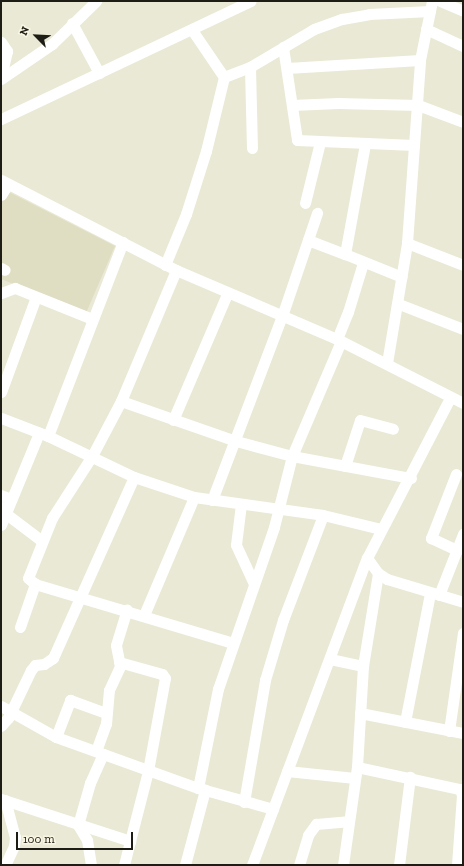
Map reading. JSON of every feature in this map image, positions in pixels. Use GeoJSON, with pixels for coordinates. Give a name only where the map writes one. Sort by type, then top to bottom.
{"type":"FeatureCollection","features":[{"type":"Feature","properties":{"kind":"street"},"geometry":{"type":"LineString","coordinates":[[1,79],[52,44],[96,1]]}},
{"type":"Feature","properties":{"kind":"street"},"geometry":{"type":"LineString","coordinates":[[1,119],[252,1]]}},
{"type":"Feature","properties":{"kind":"street"},"geometry":{"type":"LineString","coordinates":[[440,1],[463,11]]}},
{"type":"Feature","properties":{"kind":"street"},"geometry":{"type":"LineString","coordinates":[[224,77],[250,67],[314,29],[342,19],[431,6],[420,60],[407,243],[399,304],[387,363]]}},
{"type":"Feature","properties":{"kind":"street"},"geometry":{"type":"LineString","coordinates":[[72,24],[99,73]]}},
{"type":"Feature","properties":{"kind":"street"},"geometry":{"type":"LineString","coordinates":[[426,29],[463,46]]}},
{"type":"Feature","properties":{"kind":"street"},"geometry":{"type":"LineString","coordinates":[[165,265],[201,166],[224,77],[192,30]]}},
{"type":"Feature","properties":{"kind":"street"},"geometry":{"type":"LineString","coordinates":[[1,42],[7,52],[1,76]]}},
{"type":"Feature","properties":{"kind":"street"},"geometry":{"type":"LineString","coordinates":[[283,47],[297,140],[414,146]]}},
{"type":"Feature","properties":{"kind":"street"},"geometry":{"type":"LineString","coordinates":[[287,68],[420,60]]}},
{"type":"Feature","properties":{"kind":"street"},"geometry":{"type":"LineString","coordinates":[[250,67],[252,148]]}},
{"type":"Feature","properties":{"kind":"street"},"geometry":{"type":"LineString","coordinates":[[292,105],[338,103],[418,105],[463,122]]}},
{"type":"Feature","properties":{"kind":"street"},"geometry":{"type":"LineString","coordinates":[[305,202],[320,142]]}},
{"type":"Feature","properties":{"kind":"street"},"geometry":{"type":"LineString","coordinates":[[345,254],[365,144]]}},
{"type":"Feature","properties":{"kind":"street"},"geometry":{"type":"LineString","coordinates":[[1,195],[5,182],[165,265],[227,294],[339,340],[387,363],[450,398],[463,403]]}},
{"type":"Feature","properties":{"kind":"street"},"geometry":{"type":"LineString","coordinates":[[212,500],[236,441],[282,316],[317,213]]}},
{"type":"Feature","properties":{"kind":"street"},"geometry":{"type":"LineString","coordinates":[[308,240],[402,277]]}},
{"type":"Feature","properties":{"kind":"street"},"geometry":{"type":"LineString","coordinates":[[1,525],[6,497],[43,434],[123,242]]}},
{"type":"Feature","properties":{"kind":"street"},"geometry":{"type":"LineString","coordinates":[[407,243],[463,265]]}},
{"type":"Feature","properties":{"kind":"street"},"geometry":{"type":"LineString","coordinates":[[185,865],[201,789],[218,689],[233,643],[244,619],[254,584],[274,527],[277,509],[292,456],[339,340],[364,263]]}},
{"type":"Feature","properties":{"kind":"street"},"geometry":{"type":"LineString","coordinates":[[176,270],[121,401],[92,456],[52,518],[28,578],[35,584],[144,615],[233,643]]}},
{"type":"Feature","properties":{"kind":"street"},"geometry":{"type":"LineString","coordinates":[[1,293],[15,288],[92,319]]}},
{"type":"Feature","properties":{"kind":"street"},"geometry":{"type":"LineString","coordinates":[[173,420],[227,294]]}},
{"type":"Feature","properties":{"kind":"street"},"geometry":{"type":"LineString","coordinates":[[1,392],[36,297]]}},
{"type":"Feature","properties":{"kind":"street"},"geometry":{"type":"LineString","coordinates":[[399,304],[463,329]]}},
{"type":"Feature","properties":{"kind":"street"},"geometry":{"type":"LineString","coordinates":[[252,865],[367,558],[381,529],[411,478],[450,398]]}},
{"type":"Feature","properties":{"kind":"street"},"geometry":{"type":"LineString","coordinates":[[121,401],[236,441],[292,456],[411,478]]}},
{"type":"Feature","properties":{"kind":"street"},"geometry":{"type":"LineString","coordinates":[[1,418],[43,434],[134,477],[194,497],[323,515],[381,529]]}},
{"type":"Feature","properties":{"kind":"street"},"geometry":{"type":"LineString","coordinates":[[345,466],[360,420],[394,430]]}},
{"type":"Feature","properties":{"kind":"street"},"geometry":{"type":"LineString","coordinates":[[456,474],[431,538],[457,550]]}},
{"type":"Feature","properties":{"kind":"street"},"geometry":{"type":"LineString","coordinates":[[5,709],[35,665],[44,664],[53,658],[134,477]]}},
{"type":"Feature","properties":{"kind":"street"},"geometry":{"type":"LineString","coordinates":[[144,615],[194,497]]}},
{"type":"Feature","properties":{"kind":"street"},"geometry":{"type":"LineString","coordinates":[[241,504],[236,545],[254,584]]}},
{"type":"Feature","properties":{"kind":"street"},"geometry":{"type":"LineString","coordinates":[[3,509],[42,541]]}},
{"type":"Feature","properties":{"kind":"street"},"geometry":{"type":"LineString","coordinates":[[244,802],[265,680],[283,620],[323,515]]}},
{"type":"Feature","properties":{"kind":"street"},"geometry":{"type":"LineString","coordinates":[[405,722],[435,594],[457,550],[463,534]]}},
{"type":"Feature","properties":{"kind":"street"},"geometry":{"type":"LineString","coordinates":[[367,558],[378,573],[435,594],[463,602]]}},
{"type":"Feature","properties":{"kind":"street"},"geometry":{"type":"LineString","coordinates":[[344,865],[348,821],[357,767],[363,666],[378,573]]}},
{"type":"Feature","properties":{"kind":"street"},"geometry":{"type":"LineString","coordinates":[[20,627],[35,584]]}},
{"type":"Feature","properties":{"kind":"street"},"geometry":{"type":"LineString","coordinates":[[92,865],[87,840],[78,825],[100,753],[106,726],[105,713],[109,690],[119,671],[116,645],[127,610]]}},
{"type":"Feature","properties":{"kind":"street"},"geometry":{"type":"LineString","coordinates":[[449,731],[463,633]]}},
{"type":"Feature","properties":{"kind":"street"},"geometry":{"type":"LineString","coordinates":[[330,659],[363,666]]}},
{"type":"Feature","properties":{"kind":"street"},"geometry":{"type":"LineString","coordinates":[[119,662],[162,674],[165,678],[148,771],[124,865]]}},
{"type":"Feature","properties":{"kind":"street"},"geometry":{"type":"LineString","coordinates":[[56,737],[70,700],[105,713]]}},
{"type":"Feature","properties":{"kind":"street"},"geometry":{"type":"LineString","coordinates":[[1,726],[8,718],[5,709]]}},
{"type":"Feature","properties":{"kind":"street"},"geometry":{"type":"LineString","coordinates":[[5,709],[56,737],[201,789],[273,809]]}},
{"type":"Feature","properties":{"kind":"street"},"geometry":{"type":"LineString","coordinates":[[360,713],[463,733]]}},
{"type":"Feature","properties":{"kind":"street"},"geometry":{"type":"LineString","coordinates":[[357,767],[410,777],[460,789],[462,795],[457,865]]}},
{"type":"Feature","properties":{"kind":"street"},"geometry":{"type":"LineString","coordinates":[[287,771],[355,778]]}},
{"type":"Feature","properties":{"kind":"street"},"geometry":{"type":"LineString","coordinates":[[399,865],[410,777]]}},
{"type":"Feature","properties":{"kind":"street"},"geometry":{"type":"LineString","coordinates":[[3,799],[130,841]]}},
{"type":"Feature","properties":{"kind":"street"},"geometry":{"type":"LineString","coordinates":[[3,799],[15,837],[14,846],[5,865]]}},
{"type":"Feature","properties":{"kind":"street"},"geometry":{"type":"LineString","coordinates":[[299,865],[308,835],[316,824],[348,821]]}},
{"type":"Feature","properties":{"kind":"shaded area"},"geometry":{"type":"Polygon","coordinates":[[[1,188],[115,246],[86,313],[1,279],[1,188]]]}}]}
